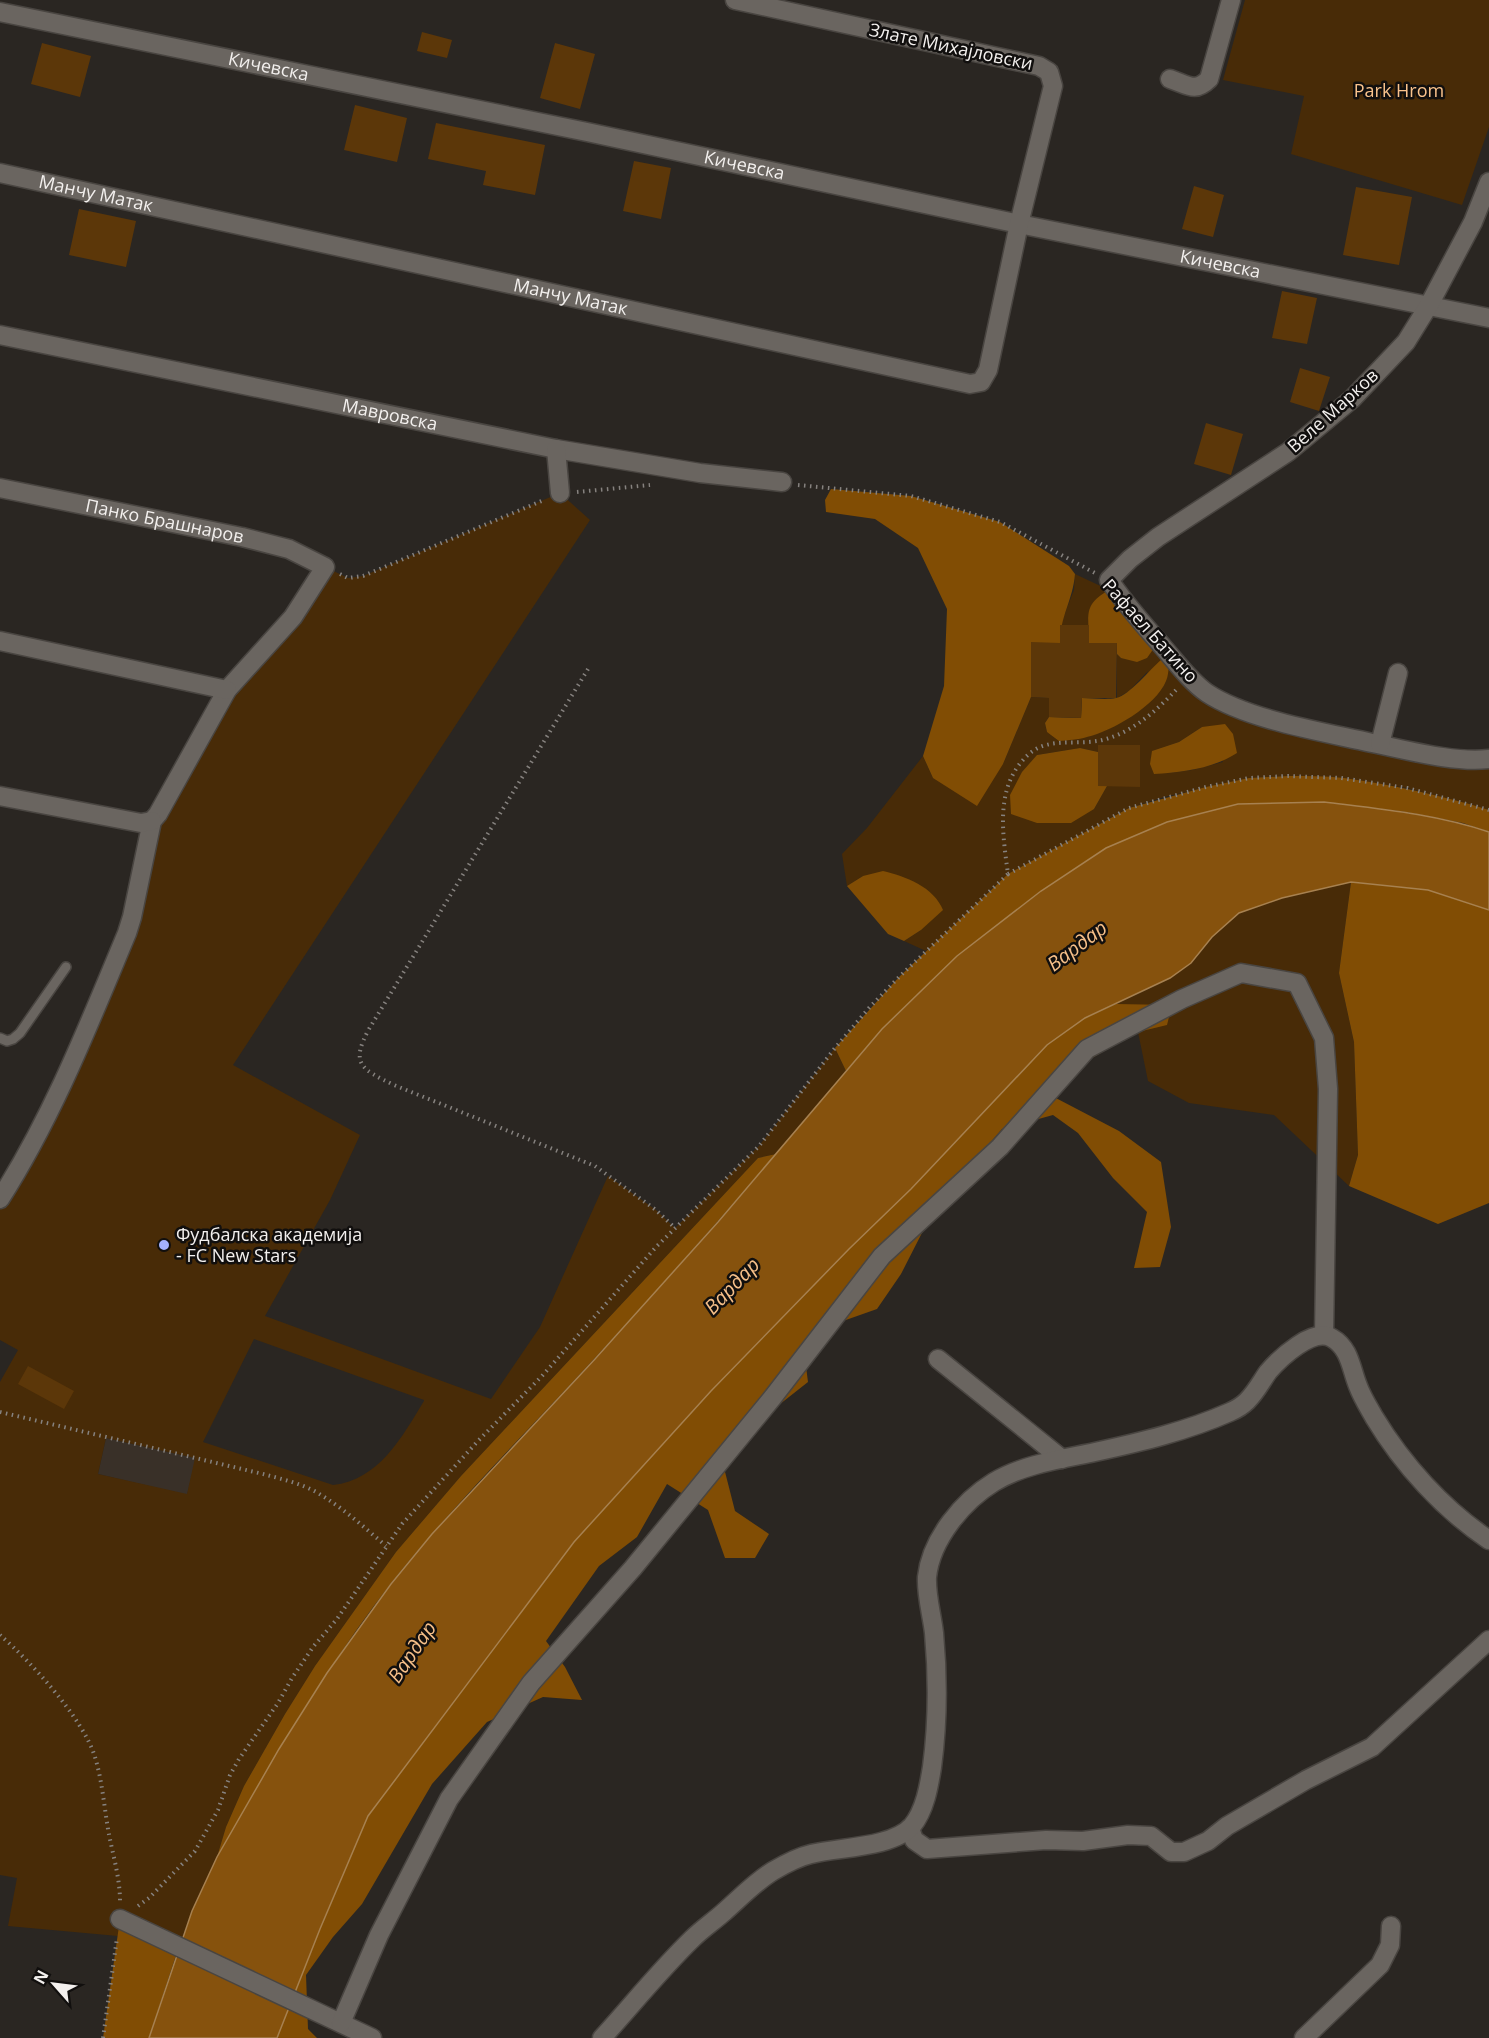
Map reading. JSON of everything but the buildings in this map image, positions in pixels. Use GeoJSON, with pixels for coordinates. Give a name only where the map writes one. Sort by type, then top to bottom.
{"type":"FeatureCollection","features":[{"type":"Feature","properties":{"kind":"street","name":"Злате Михајловски"},"geometry":{"type":"LineString","coordinates":[[735,0],[1039,66],[1049,72],[1053,86],[1019,224]]}},
{"type":"Feature","properties":{"kind":"street"},"geometry":{"type":"LineString","coordinates":[[1170,79],[1195,88],[1201,87],[1209,79],[1231,0]]}},
{"type":"Feature","properties":{"kind":"street","name":"Кичевска"},"geometry":{"type":"LineString","coordinates":[[0,12],[587,132],[1019,224],[1489,318]]}},
{"type":"Feature","properties":{"kind":"street","name":"Манчу Матак"},"geometry":{"type":"LineString","coordinates":[[0,173],[970,384],[981,382],[988,370],[1019,224]]}},
{"type":"Feature","properties":{"kind":"street","name":"Веле Марков"},"geometry":{"type":"LineString","coordinates":[[1109,580],[1130,559],[1158,537],[1288,452],[1352,399],[1406,342],[1429,305],[1473,222],[1489,182]]}},
{"type":"Feature","properties":{"kind":"street","name":"Мавровска"},"geometry":{"type":"LineString","coordinates":[[0,335],[556,448],[700,473],[782,482]]}},
{"type":"Feature","properties":{"kind":"street"},"geometry":{"type":"LineString","coordinates":[[556,448],[560,493]]}},
{"type":"Feature","properties":{"kind":"street","name":"Панко Брашнаров"},"geometry":{"type":"LineString","coordinates":[[0,488],[242,537],[289,549],[325,567]]}},
{"type":"Feature","properties":{"kind":"street"},"geometry":{"type":"LineString","coordinates":[[0,1199],[52,1107],[123,942],[134,911],[152,821],[227,690],[293,617],[325,567]]}},
{"type":"Feature","properties":{"kind":"street","name":"Рафаел Батино"},"geometry":{"type":"LineString","coordinates":[[1109,580],[1119,595],[1189,677],[1206,692],[1236,707],[1296,726],[1413,752],[1471,760],[1489,759]]}},
{"type":"Feature","properties":{"kind":"street"},"geometry":{"type":"LineString","coordinates":[[0,641],[227,690]]}},
{"type":"Feature","properties":{"kind":"street"},"geometry":{"type":"LineString","coordinates":[[1380,744],[1398,673]]}},
{"type":"Feature","properties":{"kind":"street"},"geometry":{"type":"LineString","coordinates":[[0,796],[141,823],[152,821]]}},
{"type":"Feature","properties":{"kind":"street"},"geometry":{"type":"LineString","coordinates":[[333,2020],[449,1799],[531,1683],[633,1568],[773,1397],[882,1256],[1000,1147],[1088,1049],[1182,999],[1241,973],[1297,982],[1324,1038],[1328,1089],[1324,1335]]}},
{"type":"Feature","properties":{"kind":"street"},"geometry":{"type":"LineString","coordinates":[[602,2038],[694,1936],[771,1873],[811,1854],[867,1845],[896,1836],[910,1828],[919,1814],[928,1788],[937,1719],[934,1635],[927,1580],[930,1562],[955,1517],[974,1496],[996,1481],[1018,1471],[1062,1459],[1191,1428],[1240,1408],[1284,1356],[1301,1343],[1324,1335],[1333,1338],[1347,1353],[1359,1389],[1376,1420],[1409,1467],[1452,1511],[1489,1540]]}},
{"type":"Feature","properties":{"kind":"street"},"geometry":{"type":"LineString","coordinates":[[938,1359],[1062,1459]]}},
{"type":"Feature","properties":{"kind":"street"},"geometry":{"type":"LineString","coordinates":[[910,1828],[914,1840],[927,1849],[1046,1839],[1083,1841],[1128,1835],[1151,1836],[1172,1852],[1184,1852],[1208,1841],[1227,1826],[1306,1780],[1372,1747],[1489,1640]]}},
{"type":"Feature","properties":{"kind":"street"},"geometry":{"type":"LineString","coordinates":[[120,1919],[372,2038]]}},
{"type":"Feature","properties":{"kind":"street"},"geometry":{"type":"LineString","coordinates":[[1304,2038],[1380,1965],[1390,1945],[1391,1926]]}},
{"type":"Feature","properties":{"kind":"lane"},"geometry":{"type":"LineString","coordinates":[[0,1038],[7,1041],[14,1039],[20,1033],[66,967]]}},
{"type":"Feature","properties":{"kind":"path","name":"Рафаел Батино"},"geometry":{"type":"LineString","coordinates":[[782,482],[911,496],[1000,522],[1109,580]]}},
{"type":"Feature","properties":{"kind":"path"},"geometry":{"type":"LineString","coordinates":[[325,567],[348,578],[363,576],[560,493],[660,484]]}},
{"type":"Feature","properties":{"kind":"path"},"geometry":{"type":"LineString","coordinates":[[588,669],[369,1029],[360,1046],[359,1054],[362,1064],[368,1070],[394,1085],[595,1166],[656,1210],[675,1228]]}},
{"type":"Feature","properties":{"kind":"path"},"geometry":{"type":"LineString","coordinates":[[1008,874],[1004,839],[1004,800],[1009,779],[1021,762],[1036,748],[1047,744],[1092,742],[1121,733],[1136,725],[1161,705],[1189,677]]}},
{"type":"Feature","properties":{"kind":"path"},"geometry":{"type":"LineString","coordinates":[[120,1919],[149,1898],[195,1851],[218,1810],[230,1775],[239,1759],[313,1647],[337,1619],[402,1524],[542,1376],[657,1246],[759,1146],[835,1048],[884,992],[1008,874],[1129,808],[1185,792],[1249,778],[1288,776],[1341,778],[1407,788],[1489,810]]}},
{"type":"Feature","properties":{"kind":"path"},"geometry":{"type":"LineString","coordinates":[[0,1412],[295,1483],[315,1491],[332,1502],[386,1546]]}},
{"type":"Feature","properties":{"kind":"path"},"geometry":{"type":"LineString","coordinates":[[0,1635],[22,1655],[79,1724],[91,1744],[100,1778],[120,1896],[120,1919],[102,2038]]}},
{"type":"Feature","properties":{"kind":"shaded area"},"geometry":{"type":"Polygon","coordinates":[[[831,489],[911,496],[1000,522],[1069,566],[1075,574],[1062,624],[1060,643],[1031,643],[1031,697],[1003,764],[977,806],[933,778],[923,756],[944,686],[947,609],[918,548],[875,519],[826,512],[825,500],[831,489]]]}},
{"type":"Feature","properties":{"kind":"shaded area"},"geometry":{"type":"Polygon","coordinates":[[[1109,590],[1154,648],[1147,658],[1137,662],[1121,658],[1117,654],[1117,643],[1089,643],[1088,618],[1091,606],[1100,595],[1109,590]]]}},
{"type":"Feature","properties":{"kind":"shaded area"},"geometry":{"type":"Polygon","coordinates":[[[1161,660],[1169,667],[1166,681],[1153,699],[1132,716],[1097,734],[1080,739],[1059,741],[1047,732],[1045,723],[1049,717],[1081,718],[1082,698],[1108,699],[1121,696],[1161,660]]]}},
{"type":"Feature","properties":{"kind":"shaded area"},"geometry":{"type":"Polygon","coordinates":[[[1225,724],[1233,734],[1237,753],[1207,766],[1186,771],[1154,774],[1150,764],[1152,751],[1179,742],[1202,727],[1225,724]]]}},
{"type":"Feature","properties":{"kind":"shaded area"},"geometry":{"type":"Polygon","coordinates":[[[1080,748],[1098,752],[1098,786],[1107,786],[1094,809],[1071,823],[1037,823],[1011,814],[1010,795],[1022,772],[1037,755],[1080,748]]]}},
{"type":"Feature","properties":{"kind":"shaded area"},"geometry":{"type":"Polygon","coordinates":[[[1330,777],[1362,781],[1417,791],[1489,810],[1489,832],[1463,823],[1406,812],[1324,802],[1106,848],[1041,891],[957,956],[882,1029],[846,1071],[835,1048],[899,977],[1008,874],[1129,808],[1249,778],[1330,777]]]}},
{"type":"Feature","properties":{"kind":"shaded area"},"geometry":{"type":"Polygon","coordinates":[[[883,871],[909,879],[926,889],[939,902],[943,910],[921,930],[904,941],[888,934],[847,886],[863,876],[883,871]]]}},
{"type":"Feature","properties":{"kind":"shaded area"},"geometry":{"type":"Polygon","coordinates":[[[1351,882],[1428,890],[1489,910],[1489,1203],[1438,1224],[1349,1186],[1358,1155],[1354,1042],[1339,973],[1351,882]]]}},
{"type":"Feature","properties":{"kind":"shaded area"},"geometry":{"type":"Polygon","coordinates":[[[1116,1004],[1172,1005],[1167,1025],[1138,1032],[1076,1067],[1052,1096],[1119,1131],[1161,1162],[1171,1227],[1160,1267],[1134,1268],[1147,1212],[1113,1178],[1078,1133],[1053,1115],[1002,1129],[957,1181],[925,1227],[901,1274],[877,1309],[843,1321],[803,1343],[808,1382],[746,1431],[722,1460],[735,1511],[769,1534],[755,1558],[725,1558],[708,1510],[667,1484],[637,1537],[599,1566],[546,1641],[565,1667],[582,1700],[543,1697],[487,1722],[432,1784],[362,1904],[333,1937],[306,1975],[308,2029],[317,2038],[277,2038],[368,1816],[574,1542],[711,1391],[849,1249],[911,1189],[1047,1045],[1085,1018],[1116,1004]]]}},
{"type":"Feature","properties":{"kind":"shaded area"},"geometry":{"type":"Polygon","coordinates":[[[776,1154],[621,1330],[456,1507],[392,1582],[321,1682],[217,1857],[226,1827],[244,1786],[285,1714],[315,1666],[396,1552],[461,1476],[758,1158],[776,1154]]]}},
{"type":"Feature","properties":{"kind":"shaded area"},"geometry":{"type":"Polygon","coordinates":[[[106,1438],[196,1458],[187,1495],[98,1474],[106,1438]]]}},
{"type":"Feature","properties":{"kind":"shaded area"},"geometry":{"type":"Polygon","coordinates":[[[120,1919],[179,1946],[149,2038],[103,2038],[120,1919]]]}},
{"type":"Feature","properties":{"kind":"green space","name":"Park Hrom"},"geometry":{"type":"Polygon","coordinates":[[[1245,0],[1489,0],[1489,127],[1462,205],[1291,154],[1304,96],[1223,80],[1245,0]]]}},
{"type":"Feature","properties":{"kind":"green space"},"geometry":{"type":"Polygon","coordinates":[[[560,493],[590,520],[233,1065],[360,1135],[330,1200],[265,1316],[491,1399],[540,1327],[608,1176],[656,1210],[675,1228],[759,1146],[835,1048],[846,1071],[776,1154],[758,1158],[461,1476],[396,1552],[315,1666],[244,1786],[179,1946],[120,1920],[118,1936],[8,1926],[17,1878],[0,1875],[0,1382],[18,1350],[0,1340],[0,1199],[102,990],[152,821],[202,734],[325,567],[348,578],[363,576],[560,493]],[[254,1339],[203,1442],[333,1485],[364,1475],[388,1455],[424,1401],[424,1400],[254,1339]],[[106,1438],[98,1474],[187,1494],[195,1458],[106,1438]]]}},
{"type":"Feature","properties":{"kind":"green space"},"geometry":{"type":"Polygon","coordinates":[[[1075,574],[1109,590],[1088,616],[1089,625],[1060,625],[1074,590],[1075,574]]]}},
{"type":"Feature","properties":{"kind":"green space"},"geometry":{"type":"Polygon","coordinates":[[[1154,648],[1236,707],[1489,759],[1489,810],[1407,788],[1341,778],[1288,776],[1249,778],[1164,797],[1129,808],[994,886],[956,925],[926,951],[904,941],[921,930],[863,876],[847,886],[842,854],[867,828],[923,756],[933,778],[1003,764],[1031,697],[1049,698],[1049,717],[1045,723],[1047,732],[1087,737],[1127,719],[1148,671],[1129,691],[1117,698],[1117,654],[1121,658],[1154,648]],[[1202,727],[1179,742],[1153,751],[1169,773],[1223,762],[1202,727]],[[1080,748],[1037,755],[1094,809],[1107,786],[1140,786],[1098,752],[1080,748]]]}},
{"type":"Feature","properties":{"kind":"green space"},"geometry":{"type":"Polygon","coordinates":[[[1351,882],[1339,973],[1354,1042],[1358,1155],[1349,1186],[1274,1115],[1189,1103],[1148,1081],[1138,1032],[1116,1004],[1181,970],[1195,958],[1225,923],[1240,912],[1281,898],[1351,882]]]}},
{"type":"Feature","properties":{"kind":"water","name":"Вардар"},"geometry":{"type":"Polygon","coordinates":[[[1324,802],[1428,816],[1489,832],[1489,910],[1428,890],[1351,882],[1282,898],[1239,913],[1212,937],[1191,963],[1170,978],[1085,1018],[1047,1045],[911,1189],[849,1249],[711,1391],[574,1542],[368,1816],[277,2038],[149,2038],[192,1911],[217,1857],[279,1749],[327,1673],[391,1584],[432,1534],[595,1359],[718,1222],[882,1029],[957,956],[1041,891],[1106,848],[1167,822],[1238,804],[1324,802]]]}},
{"type":"Feature","properties":{"kind":"place","name":"Фудбалска академија - FC New Stars"},"geometry":{"type":"Point","coordinates":[164,1245]}}]}
